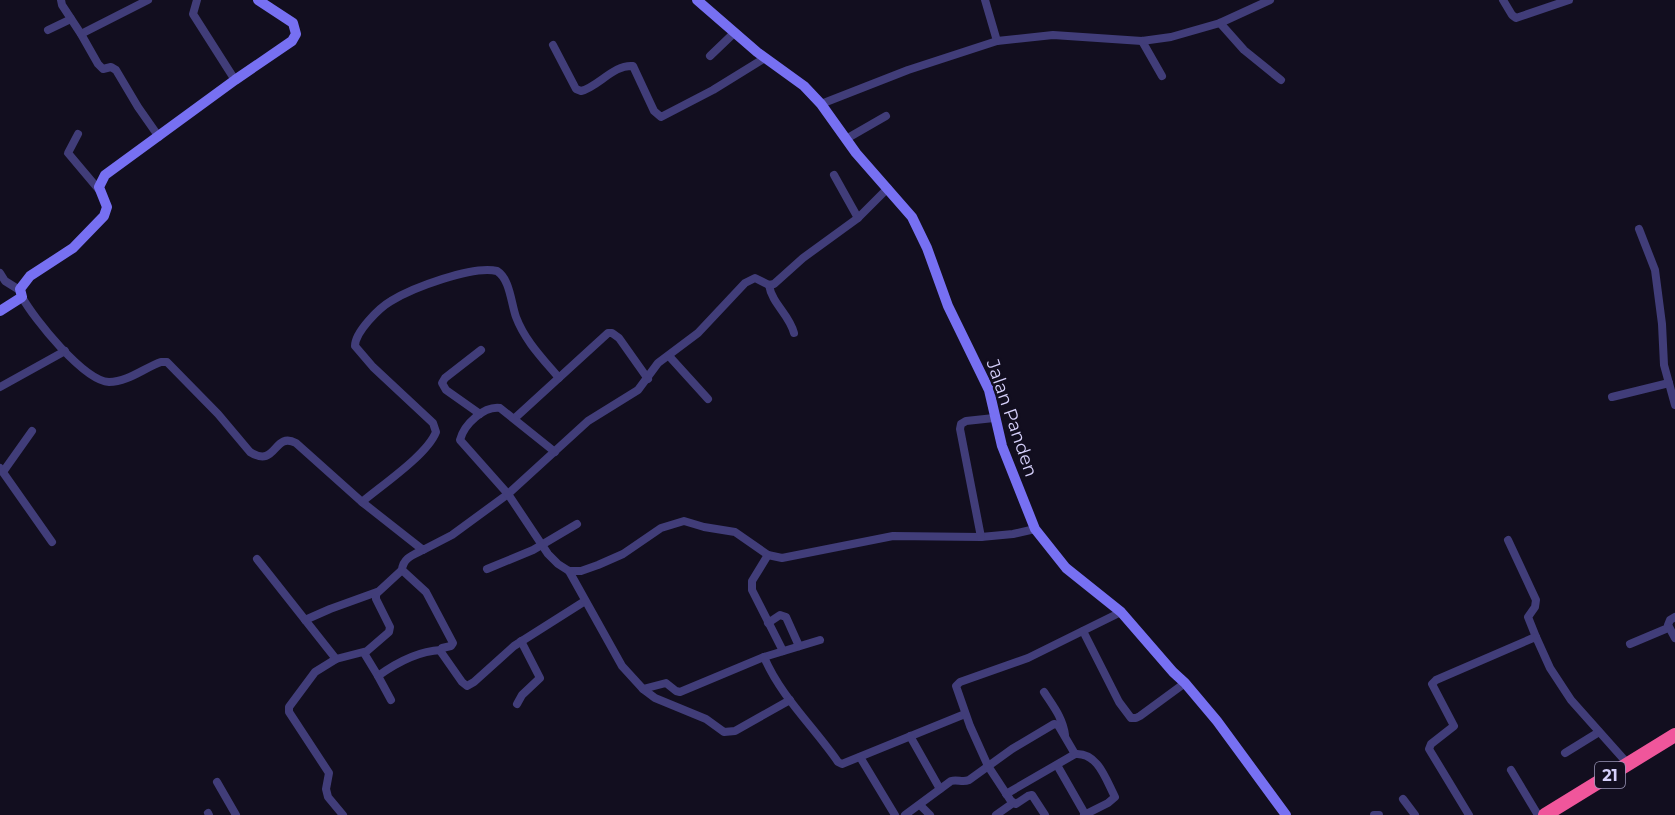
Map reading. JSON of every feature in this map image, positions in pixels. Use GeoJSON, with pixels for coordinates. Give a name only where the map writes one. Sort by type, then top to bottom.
{"type":"FeatureCollection","features":[{"type":"Feature","properties":{"kind":"highway","name":"21"},"geometry":{"type":"LineString","coordinates":[[1545,815],[1675,735]]}},
{"type":"Feature","properties":{"kind":"highway","name":"21"},"geometry":{"type":"LineString","coordinates":[[1562,815],[1675,746]]}},
{"type":"Feature","properties":{"kind":"street"},"geometry":{"type":"LineString","coordinates":[[61,0],[101,68],[111,67],[116,70],[159,136]]}},
{"type":"Feature","properties":{"kind":"street"},"geometry":{"type":"LineString","coordinates":[[81,34],[148,0]]}},
{"type":"Feature","properties":{"kind":"street"},"geometry":{"type":"LineString","coordinates":[[197,0],[193,14],[235,80]]}},
{"type":"Feature","properties":{"kind":"street"},"geometry":{"type":"LineString","coordinates":[[100,191],[99,184],[105,175],[235,80],[284,48],[296,34],[293,23],[258,0]]}},
{"type":"Feature","properties":{"kind":"street","name":"Jalan Panden"},"geometry":{"type":"LineString","coordinates":[[697,0],[765,58],[804,86],[821,104],[856,153],[912,217],[927,248],[945,300],[989,390],[1002,446],[1035,529],[1066,568],[1121,612],[1185,683],[1217,721],[1286,815]]}},
{"type":"Feature","properties":{"kind":"street"},"geometry":{"type":"LineString","coordinates":[[985,0],[996,41]]}},
{"type":"Feature","properties":{"kind":"street"},"geometry":{"type":"LineString","coordinates":[[821,104],[908,70],[996,41],[1059,35],[1142,41],[1188,33],[1270,0]]}},
{"type":"Feature","properties":{"kind":"street"},"geometry":{"type":"LineString","coordinates":[[1503,0],[1516,18],[1569,0]]}},
{"type":"Feature","properties":{"kind":"street"},"geometry":{"type":"LineString","coordinates":[[48,30],[71,19]]}},
{"type":"Feature","properties":{"kind":"street"},"geometry":{"type":"LineString","coordinates":[[1220,22],[1244,51],[1281,80]]}},
{"type":"Feature","properties":{"kind":"street"},"geometry":{"type":"LineString","coordinates":[[710,56],[734,33]]}},
{"type":"Feature","properties":{"kind":"street"},"geometry":{"type":"LineString","coordinates":[[1142,41],[1162,76]]}},
{"type":"Feature","properties":{"kind":"street"},"geometry":{"type":"LineString","coordinates":[[553,45],[576,89],[581,91],[592,87],[625,66],[633,66],[654,111],[661,117],[765,58]]}},
{"type":"Feature","properties":{"kind":"street"},"geometry":{"type":"LineString","coordinates":[[846,139],[886,116]]}},
{"type":"Feature","properties":{"kind":"street"},"geometry":{"type":"LineString","coordinates":[[0,311],[21,294],[26,280],[72,248],[104,216],[107,207],[106,200],[68,153],[78,134]]}},
{"type":"Feature","properties":{"kind":"street"},"geometry":{"type":"LineString","coordinates":[[834,175],[858,218]]}},
{"type":"Feature","properties":{"kind":"street"},"geometry":{"type":"LineString","coordinates":[[378,676],[402,662],[429,651],[451,646],[453,640],[426,592],[402,570],[402,564],[406,559],[452,535],[508,494],[588,421],[638,390],[658,363],[698,333],[745,283],[753,278],[769,285],[774,284],[803,258],[858,218],[888,188]]}},
{"type":"Feature","properties":{"kind":"street"},"geometry":{"type":"LineString","coordinates":[[1639,229],[1655,270],[1662,324],[1664,365],[1675,405]]}},
{"type":"Feature","properties":{"kind":"street"},"geometry":{"type":"LineString","coordinates":[[362,502],[417,456],[436,432],[433,423],[373,367],[355,346],[358,335],[379,310],[390,301],[471,271],[496,271],[504,277],[517,319],[533,348],[559,378]]}},
{"type":"Feature","properties":{"kind":"street"},"geometry":{"type":"LineString","coordinates":[[0,273],[21,294],[38,322],[89,375],[110,382],[122,380],[161,362],[171,364],[250,452],[265,457],[272,453],[281,442],[291,441],[320,463],[362,502],[423,550]]}},
{"type":"Feature","properties":{"kind":"street"},"geometry":{"type":"LineString","coordinates":[[769,285],[771,297],[787,315],[794,333]]}},
{"type":"Feature","properties":{"kind":"street"},"geometry":{"type":"LineString","coordinates":[[515,418],[611,332],[619,338],[648,379]]}},
{"type":"Feature","properties":{"kind":"street"},"geometry":{"type":"LineString","coordinates":[[480,414],[446,390],[442,383],[445,378],[481,350]]}},
{"type":"Feature","properties":{"kind":"street"},"geometry":{"type":"LineString","coordinates":[[0,387],[64,351]]}},
{"type":"Feature","properties":{"kind":"street"},"geometry":{"type":"LineString","coordinates":[[669,356],[708,399]]}},
{"type":"Feature","properties":{"kind":"street"},"geometry":{"type":"LineString","coordinates":[[1612,397],[1669,383]]}},
{"type":"Feature","properties":{"kind":"street"},"geometry":{"type":"LineString","coordinates":[[555,452],[500,408],[488,408],[480,414],[465,429],[460,440],[508,494],[552,559],[569,571],[625,671],[655,698],[699,716],[720,730],[728,732],[735,731],[790,700]]}},
{"type":"Feature","properties":{"kind":"street"},"geometry":{"type":"LineString","coordinates":[[981,537],[960,429],[966,421],[994,418]]}},
{"type":"Feature","properties":{"kind":"street"},"geometry":{"type":"LineString","coordinates":[[32,431],[1,470],[52,542]]}},
{"type":"Feature","properties":{"kind":"street"},"geometry":{"type":"LineString","coordinates":[[569,571],[581,571],[598,565],[623,554],[661,528],[684,521],[735,532],[768,555],[787,558],[868,540],[903,535],[981,537],[1035,529]]}},
{"type":"Feature","properties":{"kind":"street"},"geometry":{"type":"LineString","coordinates":[[487,568],[514,559],[577,524]]}},
{"type":"Feature","properties":{"kind":"street"},"geometry":{"type":"LineString","coordinates":[[1508,540],[1536,600],[1536,605],[1528,617],[1559,683],[1628,764]]}},
{"type":"Feature","properties":{"kind":"street"},"geometry":{"type":"LineString","coordinates":[[768,555],[751,586],[783,651]]}},
{"type":"Feature","properties":{"kind":"street"},"geometry":{"type":"LineString","coordinates":[[257,559],[336,659]]}},
{"type":"Feature","properties":{"kind":"street"},"geometry":{"type":"LineString","coordinates":[[305,620],[376,592],[402,570]]}},
{"type":"Feature","properties":{"kind":"street"},"geometry":{"type":"LineString","coordinates":[[343,815],[328,796],[326,789],[329,773],[289,709],[290,704],[312,675],[336,659],[364,652],[390,629],[376,599],[376,592]]}},
{"type":"Feature","properties":{"kind":"street"},"geometry":{"type":"LineString","coordinates":[[441,650],[462,682],[468,686],[521,641],[585,601]]}},
{"type":"Feature","properties":{"kind":"street"},"geometry":{"type":"LineString","coordinates":[[1013,803],[988,766],[965,714],[956,690],[957,684],[1028,658],[1121,612]]}},
{"type":"Feature","properties":{"kind":"street"},"geometry":{"type":"LineString","coordinates":[[768,623],[780,615],[786,617],[799,646]]}},
{"type":"Feature","properties":{"kind":"street"},"geometry":{"type":"LineString","coordinates":[[1675,616],[1670,620],[1668,628],[1675,638]]}},
{"type":"Feature","properties":{"kind":"street"},"geometry":{"type":"LineString","coordinates":[[1630,644],[1668,628]]}},
{"type":"Feature","properties":{"kind":"street"},"geometry":{"type":"LineString","coordinates":[[1083,631],[1119,702],[1131,717],[1140,716],[1185,683]]}},
{"type":"Feature","properties":{"kind":"street"},"geometry":{"type":"LineString","coordinates":[[1469,815],[1429,749],[1432,743],[1454,726],[1432,684],[1436,680],[1536,637]]}},
{"type":"Feature","properties":{"kind":"street"},"geometry":{"type":"LineString","coordinates":[[643,689],[666,683],[680,692],[764,657],[820,640]]}},
{"type":"Feature","properties":{"kind":"street"},"geometry":{"type":"LineString","coordinates":[[517,704],[522,695],[540,678],[521,641]]}},
{"type":"Feature","properties":{"kind":"street"},"geometry":{"type":"LineString","coordinates":[[364,652],[391,700]]}},
{"type":"Feature","properties":{"kind":"street"},"geometry":{"type":"LineString","coordinates":[[764,657],[772,676],[838,762],[842,764],[965,714]]}},
{"type":"Feature","properties":{"kind":"street"},"geometry":{"type":"LineString","coordinates":[[1044,692],[1064,724],[1065,736]]}},
{"type":"Feature","properties":{"kind":"street"},"geometry":{"type":"LineString","coordinates":[[905,815],[940,789],[955,780],[966,782],[1012,748],[1054,724],[1058,725],[1075,754]]}},
{"type":"Feature","properties":{"kind":"street"},"geometry":{"type":"LineString","coordinates":[[1564,753],[1599,732]]}},
{"type":"Feature","properties":{"kind":"street"},"geometry":{"type":"LineString","coordinates":[[910,736],[940,789]]}},
{"type":"Feature","properties":{"kind":"street"},"geometry":{"type":"LineString","coordinates":[[1006,794],[1075,754],[1086,754],[1091,757],[1115,797],[1085,815],[1057,765]]}},
{"type":"Feature","properties":{"kind":"street"},"geometry":{"type":"LineString","coordinates":[[860,757],[895,815]]}},
{"type":"Feature","properties":{"kind":"street"},"geometry":{"type":"LineString","coordinates":[[1511,770],[1538,815]]}},
{"type":"Feature","properties":{"kind":"street"},"geometry":{"type":"LineString","coordinates":[[217,782],[236,815]]}},
{"type":"Feature","properties":{"kind":"street"},"geometry":{"type":"LineString","coordinates":[[996,815],[1013,803],[1016,804],[1032,795],[1046,815]]}},
{"type":"Feature","properties":{"kind":"street"},"geometry":{"type":"LineString","coordinates":[[1403,799],[1415,815]]}},
{"type":"Feature","properties":{"kind":"street"},"geometry":{"type":"LineString","coordinates":[[920,805],[930,815]]}},
{"type":"Feature","properties":{"kind":"street"},"geometry":{"type":"LineString","coordinates":[[1374,815],[1380,815]]}}]}
